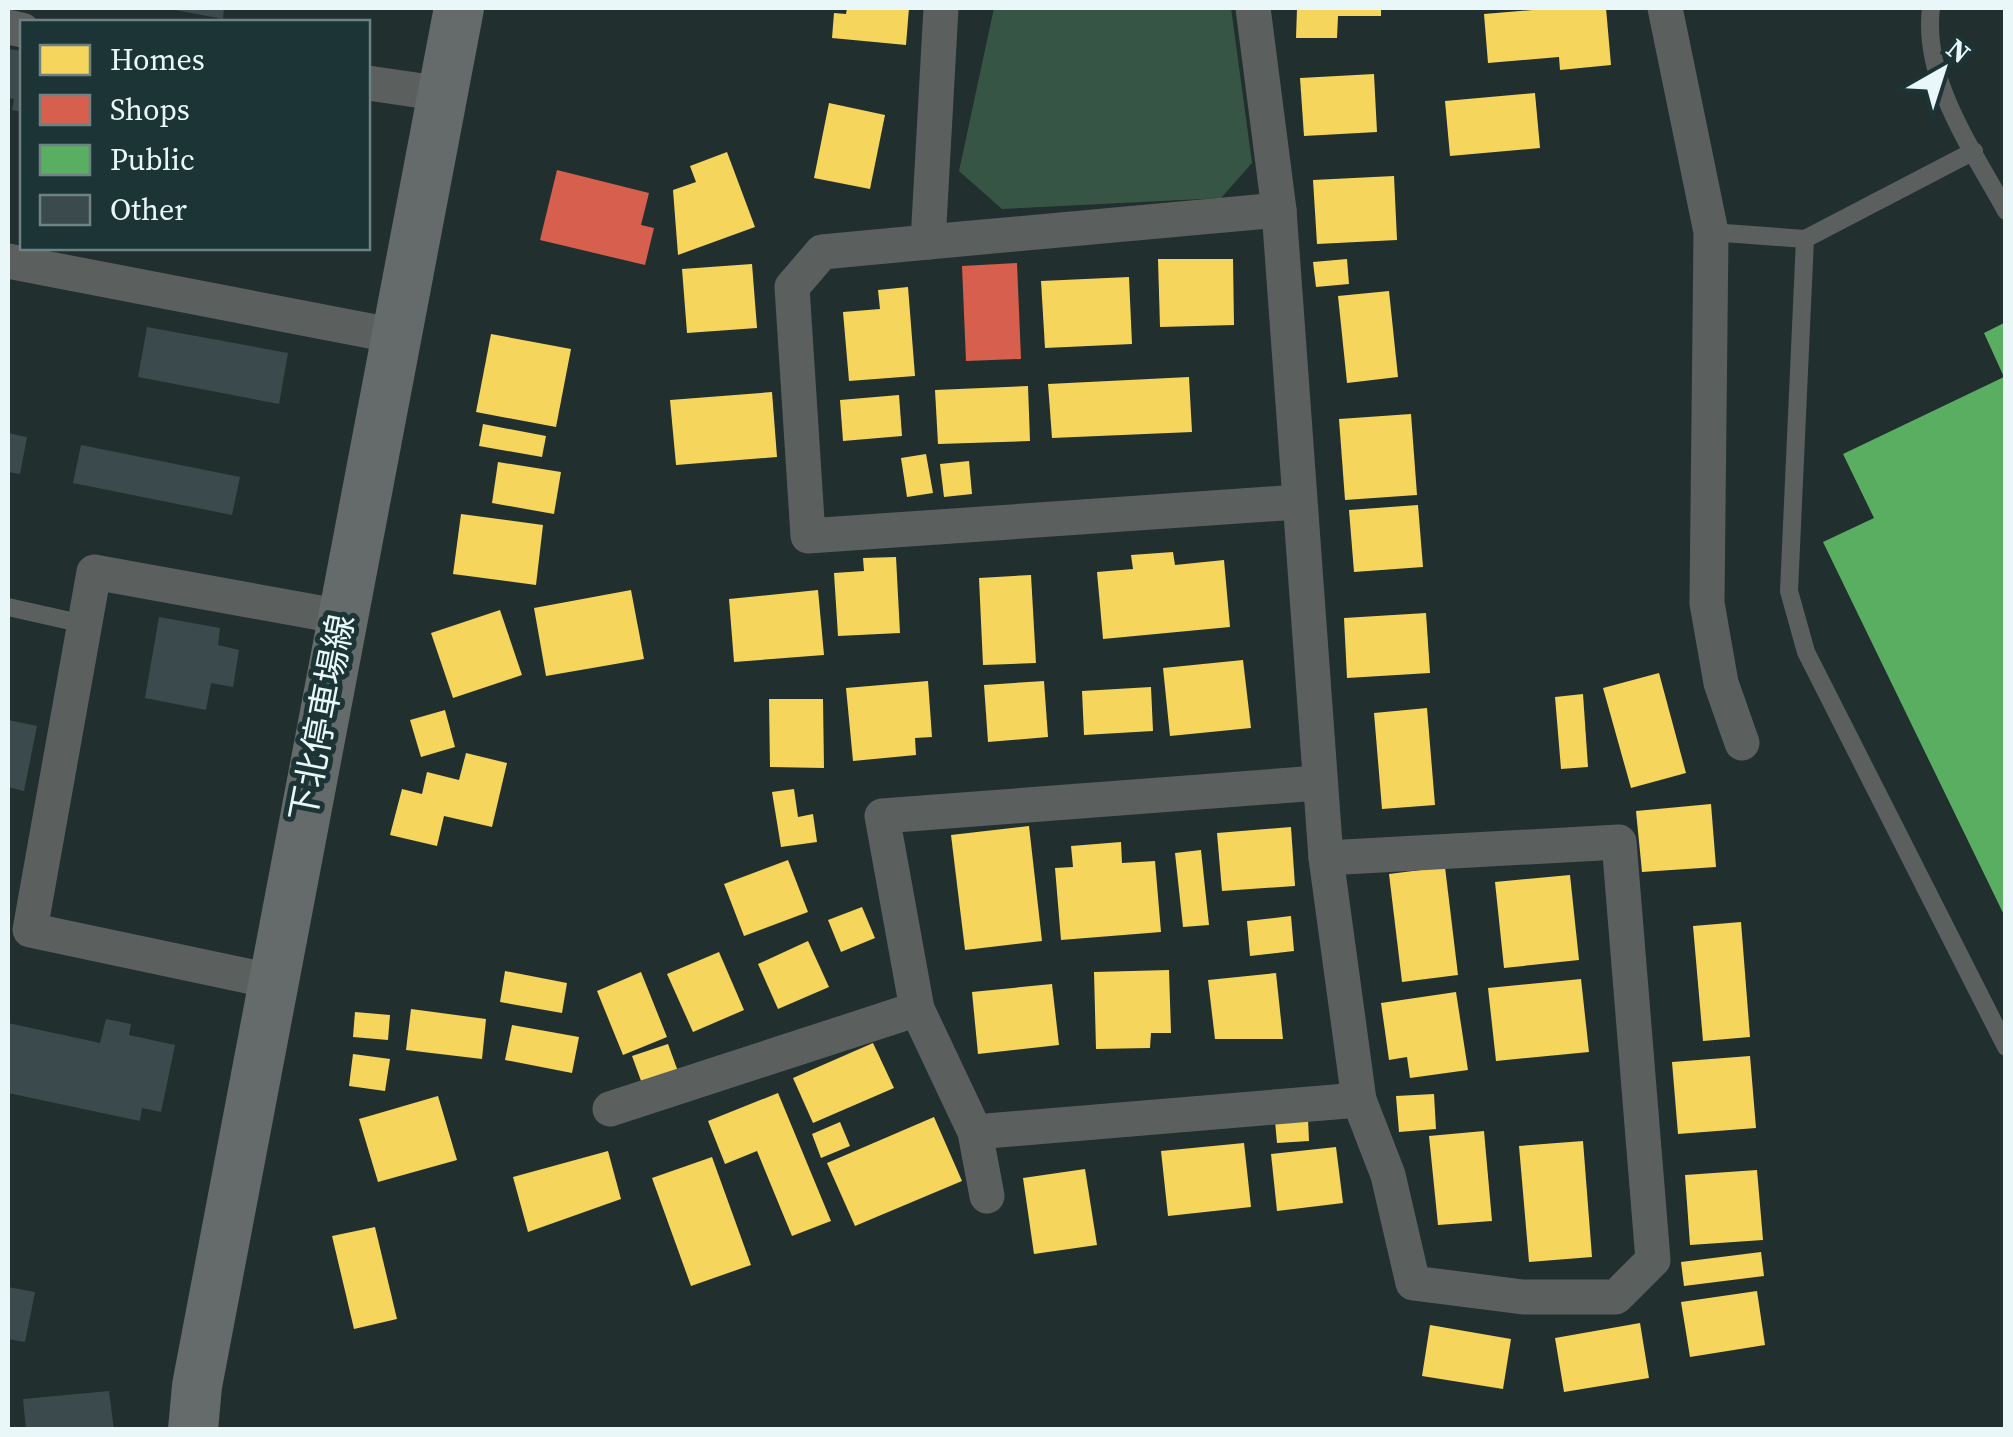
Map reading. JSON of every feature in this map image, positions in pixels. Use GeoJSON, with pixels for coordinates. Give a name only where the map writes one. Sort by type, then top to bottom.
{"type":"FeatureCollection","features":[{"type":"Feature","properties":{"kind":"main road","name":"下北停車場線"},"geometry":{"type":"LineString","coordinates":[[193,1430],[197,1386],[272,981],[460,8]]}},
{"type":"Feature","properties":{"kind":"street"},"geometry":{"type":"LineString","coordinates":[[928,242],[941,8]]}},
{"type":"Feature","properties":{"kind":"street"},"geometry":{"type":"LineString","coordinates":[[1252,8],[1278,210],[1318,783],[1326,858],[1358,1100],[1388,1174],[1413,1283],[1524,1297],[1616,1297],[1654,1260],[1619,842],[1326,858]]}},
{"type":"Feature","properties":{"kind":"street"},"geometry":{"type":"LineString","coordinates":[[1665,8],[1711,232],[1707,602],[1721,683],[1742,742]]}},
{"type":"Feature","properties":{"kind":"street"},"geometry":{"type":"LineString","coordinates":[[370,83],[442,94]]}},
{"type":"Feature","properties":{"kind":"street"},"geometry":{"type":"LineString","coordinates":[[1278,210],[822,252],[792,287],[808,536],[1298,502]]}},
{"type":"Feature","properties":{"kind":"street"},"geometry":{"type":"LineString","coordinates":[[8,262],[396,336]]}},
{"type":"Feature","properties":{"kind":"street"},"geometry":{"type":"LineString","coordinates":[[272,981],[30,930],[94,572],[342,617]]}},
{"type":"Feature","properties":{"kind":"street"},"geometry":{"type":"LineString","coordinates":[[987,1196],[976,1132],[917,1009],[882,816],[1318,783]]}},
{"type":"Feature","properties":{"kind":"street"},"geometry":{"type":"LineString","coordinates":[[610,1110],[917,1009]]}},
{"type":"Feature","properties":{"kind":"street"},"geometry":{"type":"LineString","coordinates":[[976,1132],[1358,1100]]}},
{"type":"Feature","properties":{"kind":"lane"},"geometry":{"type":"LineString","coordinates":[[1930,8],[1928,28],[1938,79],[2006,211]]}},
{"type":"Feature","properties":{"kind":"lane"},"geometry":{"type":"LineString","coordinates":[[1711,232],[1804,239],[1974,152]]}},
{"type":"Feature","properties":{"kind":"lane"},"geometry":{"type":"LineString","coordinates":[[1804,239],[1789,591],[1806,652],[2006,1047]]}},
{"type":"Feature","properties":{"kind":"lane"},"geometry":{"type":"LineString","coordinates":[[8,606],[84,624]]}},
{"type":"Feature","properties":{"kind":"green space"},"geometry":{"type":"Polygon","coordinates":[[[994,8],[1231,8],[1252,163],[1221,198],[1002,209],[959,171],[994,8]]]}},
{"type":"Feature","properties":{"kind":"building: Homes"},"geometry":{"type":"Polygon","coordinates":[[[847,8],[909,8],[906,45],[832,38],[834,13],[846,14],[847,8]]]}},
{"type":"Feature","properties":{"kind":"building: Homes"},"geometry":{"type":"Polygon","coordinates":[[[1297,8],[1381,8],[1381,16],[1338,16],[1337,38],[1296,38],[1297,8]]]}},
{"type":"Feature","properties":{"kind":"building: Homes"},"geometry":{"type":"Polygon","coordinates":[[[1606,8],[1611,65],[1560,70],[1559,57],[1488,63],[1484,14],[1606,8]]]}},
{"type":"Feature","properties":{"kind":"building: Homes"},"geometry":{"type":"Polygon","coordinates":[[[1374,74],[1377,132],[1304,136],[1300,78],[1374,74]]]}},
{"type":"Feature","properties":{"kind":"building: Homes"},"geometry":{"type":"Polygon","coordinates":[[[1535,93],[1540,148],[1450,156],[1445,101],[1535,93]]]}},
{"type":"Feature","properties":{"kind":"building: Homes"},"geometry":{"type":"Polygon","coordinates":[[[829,103],[885,115],[870,189],[814,178],[829,103]]]}},
{"type":"Feature","properties":{"kind":"building: Homes"},"geometry":{"type":"Polygon","coordinates":[[[727,152],[755,227],[678,255],[673,190],[696,182],[690,166],[727,152]]]}},
{"type":"Feature","properties":{"kind":"building: Homes"},"geometry":{"type":"Polygon","coordinates":[[[1394,176],[1397,240],[1317,244],[1313,180],[1394,176]]]}},
{"type":"Feature","properties":{"kind":"building: Homes"},"geometry":{"type":"Polygon","coordinates":[[[1158,259],[1233,259],[1234,325],[1160,327],[1158,259]]]}},
{"type":"Feature","properties":{"kind":"building: Homes"},"geometry":{"type":"Polygon","coordinates":[[[1347,259],[1349,284],[1316,287],[1313,262],[1347,259]]]}},
{"type":"Feature","properties":{"kind":"building: Homes"},"geometry":{"type":"Polygon","coordinates":[[[752,264],[757,328],[687,333],[682,269],[752,264]]]}},
{"type":"Feature","properties":{"kind":"building: Homes"},"geometry":{"type":"Polygon","coordinates":[[[1129,277],[1132,344],[1045,348],[1041,281],[1129,277]]]}},
{"type":"Feature","properties":{"kind":"building: Homes"},"geometry":{"type":"Polygon","coordinates":[[[908,287],[915,376],[849,381],[843,312],[880,309],[878,290],[908,287]]]}},
{"type":"Feature","properties":{"kind":"building: Homes"},"geometry":{"type":"Polygon","coordinates":[[[1389,291],[1398,377],[1347,383],[1338,296],[1389,291]]]}},
{"type":"Feature","properties":{"kind":"building: Homes"},"geometry":{"type":"Polygon","coordinates":[[[491,334],[571,349],[556,427],[476,412],[491,334]]]}},
{"type":"Feature","properties":{"kind":"building: Homes"},"geometry":{"type":"Polygon","coordinates":[[[1189,377],[1192,432],[1052,438],[1048,384],[1189,377]]]}},
{"type":"Feature","properties":{"kind":"building: Homes"},"geometry":{"type":"Polygon","coordinates":[[[1028,386],[1030,441],[938,444],[935,390],[1028,386]]]}},
{"type":"Feature","properties":{"kind":"building: Homes"},"geometry":{"type":"Polygon","coordinates":[[[772,392],[777,457],[676,465],[670,400],[772,392]]]}},
{"type":"Feature","properties":{"kind":"building: Homes"},"geometry":{"type":"Polygon","coordinates":[[[899,395],[902,436],[843,441],[840,400],[899,395]]]}},
{"type":"Feature","properties":{"kind":"building: Homes"},"geometry":{"type":"Polygon","coordinates":[[[1411,414],[1417,495],[1345,500],[1339,419],[1411,414]]]}},
{"type":"Feature","properties":{"kind":"building: Homes"},"geometry":{"type":"Polygon","coordinates":[[[483,424],[546,436],[542,457],[479,446],[483,424]]]}},
{"type":"Feature","properties":{"kind":"building: Homes"},"geometry":{"type":"Polygon","coordinates":[[[926,454],[933,493],[907,497],[901,458],[926,454]]]}},
{"type":"Feature","properties":{"kind":"building: Homes"},"geometry":{"type":"Polygon","coordinates":[[[969,461],[972,494],[944,497],[940,464],[969,461]]]}},
{"type":"Feature","properties":{"kind":"building: Homes"},"geometry":{"type":"Polygon","coordinates":[[[498,462],[561,472],[554,514],[492,503],[498,462]]]}},
{"type":"Feature","properties":{"kind":"building: Homes"},"geometry":{"type":"Polygon","coordinates":[[[1418,505],[1423,567],[1354,572],[1349,510],[1418,505]]]}},
{"type":"Feature","properties":{"kind":"building: Homes"},"geometry":{"type":"Polygon","coordinates":[[[461,514],[543,525],[536,585],[453,574],[461,514]]]}},
{"type":"Feature","properties":{"kind":"building: Homes"},"geometry":{"type":"Polygon","coordinates":[[[1173,552],[1175,565],[1224,560],[1230,627],[1103,639],[1097,572],[1133,569],[1131,555],[1173,552]]]}},
{"type":"Feature","properties":{"kind":"building: Homes"},"geometry":{"type":"Polygon","coordinates":[[[896,557],[900,633],[838,636],[834,573],[864,571],[863,558],[896,557]]]}},
{"type":"Feature","properties":{"kind":"building: Homes"},"geometry":{"type":"Polygon","coordinates":[[[1031,575],[1036,663],[983,665],[979,578],[1031,575]]]}},
{"type":"Feature","properties":{"kind":"building: Homes"},"geometry":{"type":"Polygon","coordinates":[[[631,590],[644,659],[546,676],[534,608],[631,590]]]}},
{"type":"Feature","properties":{"kind":"building: Homes"},"geometry":{"type":"Polygon","coordinates":[[[818,590],[824,655],[734,662],[729,599],[818,590]]]}},
{"type":"Feature","properties":{"kind":"building: Homes"},"geometry":{"type":"Polygon","coordinates":[[[500,610],[522,675],[453,698],[431,633],[500,610]]]}},
{"type":"Feature","properties":{"kind":"building: Homes"},"geometry":{"type":"Polygon","coordinates":[[[1426,613],[1430,673],[1347,678],[1344,618],[1426,613]]]}},
{"type":"Feature","properties":{"kind":"building: Homes"},"geometry":{"type":"Polygon","coordinates":[[[1243,660],[1251,728],[1170,736],[1163,668],[1243,660]]]}},
{"type":"Feature","properties":{"kind":"building: Homes"},"geometry":{"type":"Polygon","coordinates":[[[1659,673],[1686,773],[1631,788],[1603,688],[1659,673]]]}},
{"type":"Feature","properties":{"kind":"building: Homes"},"geometry":{"type":"Polygon","coordinates":[[[928,681],[932,737],[915,738],[916,755],[853,761],[846,688],[928,681]]]}},
{"type":"Feature","properties":{"kind":"building: Homes"},"geometry":{"type":"Polygon","coordinates":[[[1044,681],[1048,737],[988,742],[984,685],[1044,681]]]}},
{"type":"Feature","properties":{"kind":"building: Homes"},"geometry":{"type":"Polygon","coordinates":[[[1151,687],[1153,731],[1084,735],[1082,691],[1151,687]]]}},
{"type":"Feature","properties":{"kind":"building: Homes"},"geometry":{"type":"Polygon","coordinates":[[[1583,694],[1588,767],[1561,769],[1555,697],[1583,694]]]}},
{"type":"Feature","properties":{"kind":"building: Homes"},"geometry":{"type":"Polygon","coordinates":[[[769,699],[823,699],[824,768],[770,767],[769,699]]]}},
{"type":"Feature","properties":{"kind":"building: Homes"},"geometry":{"type":"Polygon","coordinates":[[[1427,708],[1435,805],[1382,809],[1374,713],[1427,708]]]}},
{"type":"Feature","properties":{"kind":"building: Homes"},"geometry":{"type":"Polygon","coordinates":[[[445,710],[455,747],[421,757],[410,720],[445,710]]]}},
{"type":"Feature","properties":{"kind":"building: Homes"},"geometry":{"type":"Polygon","coordinates":[[[466,753],[507,763],[492,827],[444,816],[437,846],[390,835],[402,789],[422,794],[427,772],[459,780],[466,753]]]}},
{"type":"Feature","properties":{"kind":"building: Homes"},"geometry":{"type":"Polygon","coordinates":[[[794,789],[798,817],[813,814],[817,842],[781,847],[772,792],[794,789]]]}},
{"type":"Feature","properties":{"kind":"building: Homes"},"geometry":{"type":"Polygon","coordinates":[[[1711,804],[1716,867],[1642,872],[1636,811],[1711,804]]]}},
{"type":"Feature","properties":{"kind":"building: Homes"},"geometry":{"type":"Polygon","coordinates":[[[1029,826],[1042,941],[965,950],[951,835],[1029,826]]]}},
{"type":"Feature","properties":{"kind":"building: Homes"},"geometry":{"type":"Polygon","coordinates":[[[1291,827],[1295,886],[1222,891],[1217,833],[1291,827]]]}},
{"type":"Feature","properties":{"kind":"building: Homes"},"geometry":{"type":"Polygon","coordinates":[[[1121,842],[1122,863],[1155,861],[1161,932],[1061,940],[1055,868],[1073,867],[1071,846],[1121,842]]]}},
{"type":"Feature","properties":{"kind":"building: Homes"},"geometry":{"type":"Polygon","coordinates":[[[1201,850],[1209,925],[1183,927],[1175,853],[1201,850]]]}},
{"type":"Feature","properties":{"kind":"building: Homes"},"geometry":{"type":"Polygon","coordinates":[[[788,860],[808,912],[744,936],[724,884],[788,860]]]}},
{"type":"Feature","properties":{"kind":"building: Homes"},"geometry":{"type":"Polygon","coordinates":[[[1445,867],[1458,975],[1402,982],[1389,874],[1445,867]]]}},
{"type":"Feature","properties":{"kind":"building: Homes"},"geometry":{"type":"Polygon","coordinates":[[[1570,875],[1579,960],[1504,968],[1495,882],[1570,875]]]}},
{"type":"Feature","properties":{"kind":"building: Homes"},"geometry":{"type":"Polygon","coordinates":[[[862,907],[875,938],[841,952],[828,920],[862,907]]]}},
{"type":"Feature","properties":{"kind":"building: Homes"},"geometry":{"type":"Polygon","coordinates":[[[1291,916],[1294,951],[1250,956],[1247,921],[1291,916]]]}},
{"type":"Feature","properties":{"kind":"building: Homes"},"geometry":{"type":"Polygon","coordinates":[[[1741,922],[1750,1037],[1703,1041],[1693,926],[1741,922]]]}},
{"type":"Feature","properties":{"kind":"building: Homes"},"geometry":{"type":"Polygon","coordinates":[[[808,941],[829,987],[778,1009],[758,964],[808,941]]]}},
{"type":"Feature","properties":{"kind":"building: Homes"},"geometry":{"type":"Polygon","coordinates":[[[719,952],[744,1010],[693,1032],[667,974],[719,952]]]}},
{"type":"Feature","properties":{"kind":"building: Homes"},"geometry":{"type":"Polygon","coordinates":[[[1169,970],[1171,1033],[1151,1033],[1150,1048],[1096,1049],[1094,972],[1169,970]]]}},
{"type":"Feature","properties":{"kind":"building: Homes"},"geometry":{"type":"Polygon","coordinates":[[[505,971],[567,983],[562,1013],[500,1002],[505,971]]]}},
{"type":"Feature","properties":{"kind":"building: Homes"},"geometry":{"type":"Polygon","coordinates":[[[641,972],[667,1037],[623,1055],[597,991],[641,972]]]}},
{"type":"Feature","properties":{"kind":"building: Homes"},"geometry":{"type":"Polygon","coordinates":[[[1276,973],[1283,1039],[1215,1039],[1208,980],[1276,973]]]}},
{"type":"Feature","properties":{"kind":"building: Homes"},"geometry":{"type":"Polygon","coordinates":[[[1581,979],[1589,1052],[1496,1061],[1488,988],[1581,979]]]}},
{"type":"Feature","properties":{"kind":"building: Homes"},"geometry":{"type":"Polygon","coordinates":[[[1052,984],[1059,1045],[978,1054],[972,992],[1052,984]]]}},
{"type":"Feature","properties":{"kind":"building: Homes"},"geometry":{"type":"Polygon","coordinates":[[[1456,992],[1468,1070],[1410,1078],[1407,1057],[1389,1060],[1381,1003],[1456,992]]]}},
{"type":"Feature","properties":{"kind":"building: Homes"},"geometry":{"type":"Polygon","coordinates":[[[411,1009],[486,1019],[482,1059],[406,1050],[411,1009]]]}},
{"type":"Feature","properties":{"kind":"building: Homes"},"geometry":{"type":"Polygon","coordinates":[[[355,1012],[390,1015],[388,1040],[353,1037],[355,1012]]]}},
{"type":"Feature","properties":{"kind":"building: Homes"},"geometry":{"type":"Polygon","coordinates":[[[512,1025],[579,1037],[572,1073],[505,1060],[512,1025]]]}},
{"type":"Feature","properties":{"kind":"building: Homes"},"geometry":{"type":"Polygon","coordinates":[[[873,1043],[894,1088],[813,1123],[793,1078],[873,1043]]]}},
{"type":"Feature","properties":{"kind":"building: Homes"},"geometry":{"type":"Polygon","coordinates":[[[668,1044],[680,1077],[644,1089],[632,1056],[668,1044]]]}},
{"type":"Feature","properties":{"kind":"building: Homes"},"geometry":{"type":"Polygon","coordinates":[[[353,1054],[390,1059],[385,1091],[349,1086],[353,1054]]]}},
{"type":"Feature","properties":{"kind":"building: Homes"},"geometry":{"type":"Polygon","coordinates":[[[1750,1056],[1756,1128],[1678,1134],[1672,1062],[1750,1056]]]}},
{"type":"Feature","properties":{"kind":"building: Homes"},"geometry":{"type":"Polygon","coordinates":[[[778,1093],[831,1221],[792,1236],[757,1151],[725,1164],[708,1121],[778,1093]]]}},
{"type":"Feature","properties":{"kind":"building: Homes"},"geometry":{"type":"Polygon","coordinates":[[[1434,1094],[1436,1129],[1399,1132],[1396,1096],[1434,1094]]]}},
{"type":"Feature","properties":{"kind":"building: Homes"},"geometry":{"type":"Polygon","coordinates":[[[438,1096],[457,1160],[378,1182],[359,1119],[438,1096]]]}},
{"type":"Feature","properties":{"kind":"building: Homes"},"geometry":{"type":"Polygon","coordinates":[[[934,1117],[962,1181],[855,1226],[827,1163],[934,1117]]]}},
{"type":"Feature","properties":{"kind":"building: Homes"},"geometry":{"type":"Polygon","coordinates":[[[1308,1119],[1309,1141],[1277,1143],[1275,1121],[1308,1119]]]}},
{"type":"Feature","properties":{"kind":"building: Homes"},"geometry":{"type":"Polygon","coordinates":[[[840,1122],[850,1146],[821,1158],[812,1134],[840,1122]]]}},
{"type":"Feature","properties":{"kind":"building: Homes"},"geometry":{"type":"Polygon","coordinates":[[[1484,1131],[1492,1221],[1438,1225],[1429,1136],[1484,1131]]]}},
{"type":"Feature","properties":{"kind":"building: Homes"},"geometry":{"type":"Polygon","coordinates":[[[1583,1141],[1592,1257],[1529,1262],[1519,1146],[1583,1141]]]}},
{"type":"Feature","properties":{"kind":"building: Homes"},"geometry":{"type":"Polygon","coordinates":[[[1244,1143],[1251,1207],[1168,1216],[1161,1151],[1244,1143]]]}},
{"type":"Feature","properties":{"kind":"building: Homes"},"geometry":{"type":"Polygon","coordinates":[[[1336,1147],[1343,1203],[1277,1211],[1271,1154],[1336,1147]]]}},
{"type":"Feature","properties":{"kind":"building: Homes"},"geometry":{"type":"Polygon","coordinates":[[[608,1151],[621,1199],[528,1232],[513,1177],[608,1151]]]}},
{"type":"Feature","properties":{"kind":"building: Homes"},"geometry":{"type":"Polygon","coordinates":[[[712,1157],[751,1265],[691,1286],[652,1178],[712,1157]]]}},
{"type":"Feature","properties":{"kind":"building: Homes"},"geometry":{"type":"Polygon","coordinates":[[[1085,1169],[1097,1245],[1034,1254],[1023,1178],[1085,1169]]]}},
{"type":"Feature","properties":{"kind":"building: Homes"},"geometry":{"type":"Polygon","coordinates":[[[1757,1170],[1763,1240],[1690,1245],[1685,1175],[1757,1170]]]}},
{"type":"Feature","properties":{"kind":"building: Homes"},"geometry":{"type":"Polygon","coordinates":[[[375,1227],[397,1319],[354,1329],[332,1236],[375,1227]]]}},
{"type":"Feature","properties":{"kind":"building: Homes"},"geometry":{"type":"Polygon","coordinates":[[[1761,1252],[1764,1276],[1684,1286],[1681,1262],[1761,1252]]]}},
{"type":"Feature","properties":{"kind":"building: Homes"},"geometry":{"type":"Polygon","coordinates":[[[1757,1291],[1765,1345],[1690,1357],[1681,1302],[1757,1291]]]}},
{"type":"Feature","properties":{"kind":"building: Homes"},"geometry":{"type":"Polygon","coordinates":[[[1640,1323],[1649,1378],[1564,1392],[1555,1338],[1640,1323]]]}},
{"type":"Feature","properties":{"kind":"building: Homes"},"geometry":{"type":"Polygon","coordinates":[[[1430,1325],[1511,1339],[1503,1389],[1422,1376],[1430,1325]]]}},
{"type":"Feature","properties":{"kind":"building: Shops"},"geometry":{"type":"Polygon","coordinates":[[[557,170],[649,193],[641,225],[654,228],[645,265],[540,240],[557,170]]]}},
{"type":"Feature","properties":{"kind":"building: Shops"},"geometry":{"type":"Polygon","coordinates":[[[1017,263],[1021,359],[966,361],[962,266],[1017,263]]]}},
{"type":"Feature","properties":{"kind":"building: Public"},"geometry":{"type":"Polygon","coordinates":[[[2006,322],[2006,919],[1823,542],[1874,518],[1843,454],[2004,377],[1984,333],[2006,322]]]}},
{"type":"Feature","properties":{"kind":"building: Other"},"geometry":{"type":"Polygon","coordinates":[[[165,8],[224,8],[223,19],[165,8]]]}},
{"type":"Feature","properties":{"kind":"building: Other"},"geometry":{"type":"Polygon","coordinates":[[[8,49],[20,51],[20,112],[12,110],[14,99],[8,98],[8,49]]]}},
{"type":"Feature","properties":{"kind":"building: Other"},"geometry":{"type":"Polygon","coordinates":[[[147,327],[288,353],[279,404],[138,377],[147,327]]]}},
{"type":"Feature","properties":{"kind":"building: Other"},"geometry":{"type":"Polygon","coordinates":[[[8,433],[27,437],[20,474],[8,472],[8,433]]]}},
{"type":"Feature","properties":{"kind":"building: Other"},"geometry":{"type":"Polygon","coordinates":[[[81,445],[240,477],[232,515],[73,483],[81,445]]]}},
{"type":"Feature","properties":{"kind":"building: Other"},"geometry":{"type":"Polygon","coordinates":[[[159,617],[220,628],[218,645],[239,650],[233,687],[211,683],[206,710],[145,698],[159,617]]]}},
{"type":"Feature","properties":{"kind":"building: Other"},"geometry":{"type":"Polygon","coordinates":[[[8,720],[37,726],[24,791],[8,787],[8,720]]]}},
{"type":"Feature","properties":{"kind":"building: Other"},"geometry":{"type":"Polygon","coordinates":[[[106,1019],[131,1024],[129,1035],[175,1045],[161,1112],[142,1108],[140,1121],[8,1093],[8,1023],[100,1043],[106,1019]]]}},
{"type":"Feature","properties":{"kind":"building: Other"},"geometry":{"type":"Polygon","coordinates":[[[8,1287],[35,1292],[25,1342],[8,1339],[8,1287]]]}},
{"type":"Feature","properties":{"kind":"building: Other"},"geometry":{"type":"Polygon","coordinates":[[[109,1391],[114,1430],[26,1430],[23,1399],[109,1391]]]}}]}
